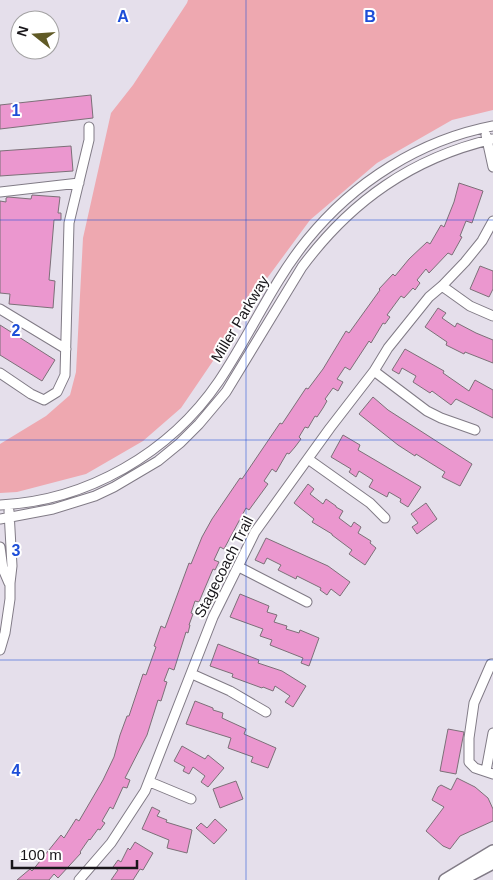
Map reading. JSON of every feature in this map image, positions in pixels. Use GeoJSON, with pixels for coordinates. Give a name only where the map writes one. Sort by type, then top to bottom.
{"type":"FeatureCollection","features":[{"type":"Feature","properties":{"kind":"main road"},"geometry":{"type":"LineString","coordinates":[[445,880],[493,851]]}},
{"type":"Feature","properties":{"kind":"main road"},"geometry":{"type":"LineString","coordinates":[[461,880],[493,863]]}},
{"type":"Feature","properties":{"kind":"street"},"geometry":{"type":"LineString","coordinates":[[0,373],[31,394],[44,400],[57,392],[65,375],[70,222],[89,140],[89,127]]}},
{"type":"Feature","properties":{"kind":"street"},"geometry":{"type":"LineString","coordinates":[[488,127],[493,167]]}},
{"type":"Feature","properties":{"kind":"street","name":"Miller Parkway"},"geometry":{"type":"LineString","coordinates":[[4,505],[49,498],[76,491],[126,468],[167,438],[187,420],[219,381],[293,258],[331,213],[366,183],[406,156],[450,137],[488,127]]}},
{"type":"Feature","properties":{"kind":"street","name":"Miller Parkway"},"geometry":{"type":"LineString","coordinates":[[5,518],[54,509],[95,496],[114,487],[166,455],[199,424],[226,392],[302,267],[340,221],[376,191],[408,170],[441,155],[490,140]]}},
{"type":"Feature","properties":{"kind":"street"},"geometry":{"type":"LineString","coordinates":[[0,192],[79,183]]}},
{"type":"Feature","properties":{"kind":"street","name":"Stagecoach Trail"},"geometry":{"type":"LineString","coordinates":[[79,880],[123,827],[150,782],[213,618],[246,548],[265,516],[374,371],[388,348],[429,297],[465,262],[482,241],[493,221]]}},
{"type":"Feature","properties":{"kind":"street"},"geometry":{"type":"LineString","coordinates":[[442,286],[470,306],[493,316]]}},
{"type":"Feature","properties":{"kind":"street"},"geometry":{"type":"LineString","coordinates":[[0,309],[66,349]]}},
{"type":"Feature","properties":{"kind":"street"},"geometry":{"type":"LineString","coordinates":[[374,371],[427,411],[440,418],[474,430]]}},
{"type":"Feature","properties":{"kind":"street"},"geometry":{"type":"LineString","coordinates":[[308,459],[370,503],[385,518]]}},
{"type":"Feature","properties":{"kind":"street"},"geometry":{"type":"LineString","coordinates":[[0,650],[9,614],[12,566],[4,505]]}},
{"type":"Feature","properties":{"kind":"street"},"geometry":{"type":"LineString","coordinates":[[10,583],[4,569],[0,548],[11,548]]}},
{"type":"Feature","properties":{"kind":"street"},"geometry":{"type":"LineString","coordinates":[[238,567],[307,602]]}},
{"type":"Feature","properties":{"kind":"street"},"geometry":{"type":"LineString","coordinates":[[493,664],[491,664],[474,703],[469,738],[469,762],[475,768],[489,772],[493,732]]}},
{"type":"Feature","properties":{"kind":"street"},"geometry":{"type":"LineString","coordinates":[[192,674],[230,691],[266,712]]}},
{"type":"Feature","properties":{"kind":"street"},"geometry":{"type":"LineString","coordinates":[[150,782],[191,799]]}},
{"type":"Feature","properties":{"kind":"shaded area"},"geometry":{"type":"Polygon","coordinates":[[[188,0],[493,0],[493,110],[452,120],[377,163],[310,220],[243,311],[215,358],[181,408],[143,441],[86,474],[17,492],[0,493],[0,444],[46,416],[70,395],[76,372],[83,238],[111,113],[133,85],[188,0]]]}},
{"type":"Feature","properties":{"kind":"building"},"geometry":{"type":"Polygon","coordinates":[[[91,95],[93,118],[0,129],[0,105],[91,95]]]}},
{"type":"Feature","properties":{"kind":"building"},"geometry":{"type":"Polygon","coordinates":[[[71,146],[73,171],[0,176],[0,151],[71,146]]]}},
{"type":"Feature","properties":{"kind":"building"},"geometry":{"type":"Polygon","coordinates":[[[459,183],[483,191],[472,223],[466,221],[460,236],[462,237],[452,255],[448,253],[429,273],[426,269],[417,280],[420,283],[415,290],[413,288],[404,298],[401,296],[387,315],[390,317],[385,324],[383,323],[371,343],[369,341],[350,370],[345,367],[337,379],[343,382],[338,391],[333,388],[325,399],[327,401],[317,417],[315,416],[308,428],[305,427],[299,437],[301,439],[295,447],[289,454],[287,453],[276,472],[272,469],[264,481],[268,484],[249,510],[246,508],[224,549],[220,547],[214,560],[219,562],[215,570],[213,569],[199,602],[195,601],[188,633],[186,632],[174,670],[169,668],[164,681],[167,682],[161,701],[158,700],[147,735],[125,778],[130,780],[127,788],[123,787],[113,809],[110,807],[102,821],[105,823],[89,839],[81,853],[58,878],[54,874],[49,880],[17,880],[30,869],[32,871],[61,835],[64,838],[76,819],[79,821],[103,780],[114,757],[120,735],[127,716],[129,716],[143,674],[146,675],[161,626],[165,628],[189,563],[191,564],[212,519],[280,423],[282,424],[306,388],[308,389],[323,369],[346,331],[349,333],[379,289],[393,274],[395,276],[427,242],[430,244],[441,225],[444,227],[459,183]]]}},
{"type":"Feature","properties":{"kind":"building"},"geometry":{"type":"Polygon","coordinates":[[[32,195],[60,197],[58,213],[61,213],[61,220],[54,220],[49,280],[55,281],[53,308],[9,304],[10,294],[0,293],[0,201],[6,202],[8,197],[31,199],[32,195]]]}},
{"type":"Feature","properties":{"kind":"building"},"geometry":{"type":"Polygon","coordinates":[[[480,266],[493,271],[493,289],[489,297],[470,289],[480,266]]]}},
{"type":"Feature","properties":{"kind":"building"},"geometry":{"type":"Polygon","coordinates":[[[438,308],[446,313],[442,318],[455,327],[457,323],[493,340],[493,363],[465,352],[464,354],[446,345],[447,342],[425,327],[438,308]]]}},
{"type":"Feature","properties":{"kind":"building"},"geometry":{"type":"Polygon","coordinates":[[[0,325],[55,360],[42,381],[0,355],[0,325]]]}},
{"type":"Feature","properties":{"kind":"building"},"geometry":{"type":"Polygon","coordinates":[[[405,349],[444,371],[443,373],[469,391],[475,380],[493,390],[493,418],[456,399],[451,405],[432,391],[430,393],[413,382],[416,376],[402,368],[399,374],[392,370],[405,349]]]}},
{"type":"Feature","properties":{"kind":"building"},"geometry":{"type":"Polygon","coordinates":[[[373,397],[388,410],[472,464],[460,486],[442,477],[445,472],[398,445],[359,414],[373,397]]]}},
{"type":"Feature","properties":{"kind":"building"},"geometry":{"type":"Polygon","coordinates":[[[343,435],[360,445],[358,450],[421,487],[408,507],[400,502],[401,499],[389,492],[387,497],[369,487],[373,480],[359,471],[356,477],[349,472],[351,469],[331,457],[343,435]]]}},
{"type":"Feature","properties":{"kind":"building"},"geometry":{"type":"Polygon","coordinates":[[[308,484],[314,489],[310,494],[323,504],[326,499],[343,511],[339,518],[351,527],[354,522],[361,527],[358,533],[371,541],[370,543],[376,548],[365,565],[349,554],[352,550],[332,534],[312,522],[314,519],[294,503],[308,484]]]}},
{"type":"Feature","properties":{"kind":"building"},"geometry":{"type":"Polygon","coordinates":[[[426,503],[437,519],[417,534],[412,527],[418,523],[411,514],[426,503]]]}},
{"type":"Feature","properties":{"kind":"building"},"geometry":{"type":"Polygon","coordinates":[[[266,538],[328,566],[350,582],[340,596],[331,589],[327,595],[320,590],[321,588],[297,576],[296,579],[278,570],[281,565],[267,558],[264,564],[255,560],[266,538]]]}},
{"type":"Feature","properties":{"kind":"building"},"geometry":{"type":"Polygon","coordinates":[[[240,594],[269,606],[267,612],[277,615],[274,622],[287,626],[286,629],[299,633],[300,630],[319,638],[309,666],[301,663],[303,658],[270,645],[272,640],[260,636],[263,629],[230,617],[240,594]]]}},
{"type":"Feature","properties":{"kind":"building"},"geometry":{"type":"Polygon","coordinates":[[[218,644],[259,660],[258,663],[282,671],[306,686],[293,707],[285,702],[290,696],[275,686],[273,691],[262,688],[232,677],[233,674],[210,666],[218,644]]]}},
{"type":"Feature","properties":{"kind":"building"},"geometry":{"type":"Polygon","coordinates":[[[195,701],[223,713],[222,718],[246,729],[244,734],[276,748],[268,768],[251,762],[253,757],[228,748],[231,738],[186,724],[195,701]]]}},
{"type":"Feature","properties":{"kind":"building"},"geometry":{"type":"Polygon","coordinates":[[[448,729],[464,732],[456,774],[440,771],[448,729]]]}},
{"type":"Feature","properties":{"kind":"building"},"geometry":{"type":"Polygon","coordinates":[[[182,746],[205,759],[208,755],[224,768],[208,787],[201,782],[205,776],[193,767],[189,774],[183,771],[185,767],[174,761],[182,746]]]}},
{"type":"Feature","properties":{"kind":"building"},"geometry":{"type":"Polygon","coordinates":[[[457,778],[475,787],[488,798],[493,809],[493,821],[460,836],[450,849],[443,846],[426,831],[444,807],[432,800],[438,787],[441,785],[451,790],[457,778]]]}},
{"type":"Feature","properties":{"kind":"building"},"geometry":{"type":"Polygon","coordinates":[[[236,781],[243,799],[220,808],[213,789],[236,781]]]}},
{"type":"Feature","properties":{"kind":"building"},"geometry":{"type":"Polygon","coordinates":[[[152,807],[160,811],[157,816],[167,820],[166,822],[192,830],[187,853],[167,848],[169,840],[142,829],[152,807]]]}},
{"type":"Feature","properties":{"kind":"building"},"geometry":{"type":"Polygon","coordinates":[[[215,819],[227,830],[214,844],[196,828],[201,823],[207,828],[215,819]]]}},
{"type":"Feature","properties":{"kind":"building"},"geometry":{"type":"Polygon","coordinates":[[[135,842],[153,853],[143,870],[140,869],[133,880],[111,880],[118,870],[113,867],[118,860],[121,862],[128,848],[130,850],[135,842]]]}}]}
